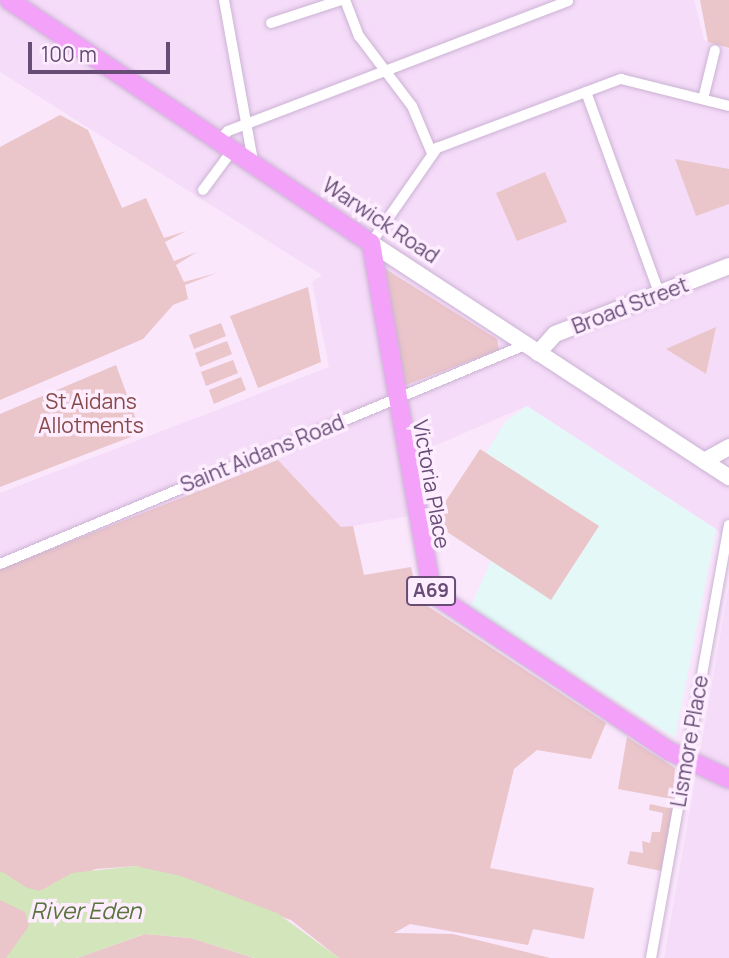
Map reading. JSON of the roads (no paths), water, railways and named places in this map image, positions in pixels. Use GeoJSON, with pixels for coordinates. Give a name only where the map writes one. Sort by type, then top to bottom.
{"type":"FeatureCollection","features":[{"type":"Feature","properties":{"kind":"main road","name":"Warwick Road"},"geometry":{"type":"LineString","coordinates":[[9,0],[253,161],[371,243]]}},
{"type":"Feature","properties":{"kind":"main road","name":"Victoria Place"},"geometry":{"type":"LineString","coordinates":[[371,243],[394,400],[432,593],[685,759],[729,779]]}},
{"type":"Feature","properties":{"kind":"street"},"geometry":{"type":"LineString","coordinates":[[224,0],[253,161]]}},
{"type":"Feature","properties":{"kind":"street"},"geometry":{"type":"LineString","coordinates":[[271,23],[343,0],[359,36],[412,106],[431,151]]}},
{"type":"Feature","properties":{"kind":"street"},"geometry":{"type":"LineString","coordinates":[[203,190],[227,144],[248,123],[568,1]]}},
{"type":"Feature","properties":{"kind":"street"},"geometry":{"type":"LineString","coordinates":[[703,99],[715,50]]}},
{"type":"Feature","properties":{"kind":"street"},"geometry":{"type":"LineString","coordinates":[[371,243],[431,151],[621,79],[729,106]]}},
{"type":"Feature","properties":{"kind":"street"},"geometry":{"type":"LineString","coordinates":[[586,92],[660,295]]}},
{"type":"Feature","properties":{"kind":"street","name":"Warwick Road"},"geometry":{"type":"LineString","coordinates":[[371,243],[729,477]]}},
{"type":"Feature","properties":{"kind":"street","name":"Broad Street"},"geometry":{"type":"LineString","coordinates":[[532,349],[555,334],[729,266]]}},
{"type":"Feature","properties":{"kind":"street","name":"Saint Aidans Road"},"geometry":{"type":"LineString","coordinates":[[0,564],[394,400],[532,349]]}},
{"type":"Feature","properties":{"kind":"street"},"geometry":{"type":"LineString","coordinates":[[704,461],[729,447]]}},
{"type":"Feature","properties":{"kind":"street","name":"Lismore Place"},"geometry":{"type":"LineString","coordinates":[[651,958],[729,525]]}},
{"type":"Feature","properties":{"kind":"water","name":"River Eden"},"geometry":{"type":"Polygon","coordinates":[[[135,866],[181,876],[277,913],[339,958],[254,958],[191,938],[145,934],[77,958],[6,958],[29,926],[25,912],[0,900],[0,881],[40,891],[72,873],[135,866]]]}},
{"type":"Feature","properties":{"kind":"waterway"},"geometry":{"type":"LineString","coordinates":[[0,881],[29,900]]}},
{"type":"Feature","properties":{"kind":"park label","name":"St Aidans Allotments"},"geometry":{"type":"Point","coordinates":[91,413]}}]}
